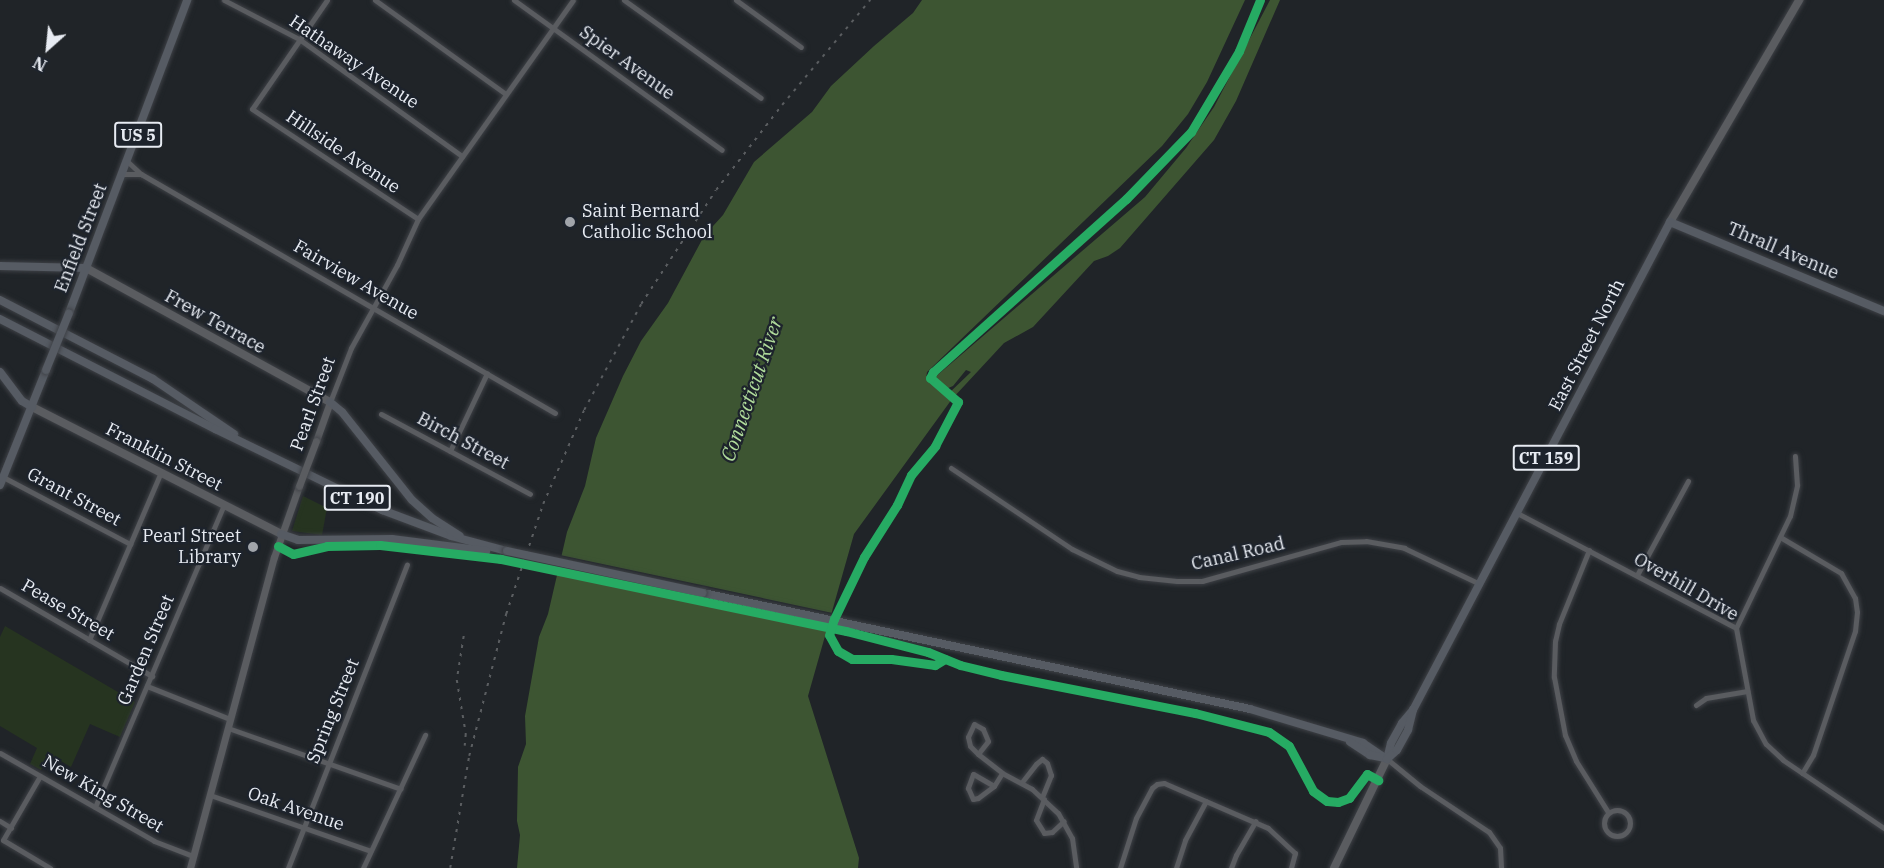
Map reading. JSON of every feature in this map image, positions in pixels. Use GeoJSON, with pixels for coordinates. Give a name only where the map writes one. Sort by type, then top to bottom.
{"type":"FeatureCollection","features":[{"type":"Feature","properties":{"kind":"main road","name":"Enfield Street"},"geometry":{"type":"LineString","coordinates":[[2,481],[128,162],[187,0]]}},
{"type":"Feature","properties":{"kind":"main road","name":"East Street North"},"geometry":{"type":"LineString","coordinates":[[1334,868],[1387,759],[1391,742],[1413,710],[1670,222],[1799,0]]}},
{"type":"Feature","properties":{"kind":"main road","name":"Thrall Avenue"},"geometry":{"type":"LineString","coordinates":[[1670,222],[1884,311]]}},
{"type":"Feature","properties":{"kind":"main road"},"geometry":{"type":"LineString","coordinates":[[0,267],[86,268]]}},
{"type":"Feature","properties":{"kind":"main road","name":"Frew Terrace"},"geometry":{"type":"LineString","coordinates":[[86,268],[330,402]]}},
{"type":"Feature","properties":{"kind":"main road","name":"CT 190"},"geometry":{"type":"LineString","coordinates":[[0,300],[153,379],[249,445]]}},
{"type":"Feature","properties":{"kind":"main road","name":"CT 190"},"geometry":{"type":"LineString","coordinates":[[0,319],[382,510],[468,542],[1250,709],[1346,739],[1363,742],[1387,759]]}},
{"type":"Feature","properties":{"kind":"main road"},"geometry":{"type":"LineString","coordinates":[[0,372],[20,399],[32,407]]}},
{"type":"Feature","properties":{"kind":"main road"},"geometry":{"type":"LineString","coordinates":[[330,402],[342,412],[418,506],[468,542]]}},
{"type":"Feature","properties":{"kind":"main road","name":"Franklin Street"},"geometry":{"type":"LineString","coordinates":[[32,407],[281,534]]}},
{"type":"Feature","properties":{"kind":"main road"},"geometry":{"type":"LineString","coordinates":[[281,534],[298,540],[379,538],[486,551],[505,551]]}},
{"type":"Feature","properties":{"kind":"street","name":"Hathaway Avenue"},"geometry":{"type":"LineString","coordinates":[[224,0],[299,39],[462,156]]}},
{"type":"Feature","properties":{"kind":"street"},"geometry":{"type":"LineString","coordinates":[[299,39],[327,0]]}},
{"type":"Feature","properties":{"kind":"street"},"geometry":{"type":"LineString","coordinates":[[375,0],[506,94]]}},
{"type":"Feature","properties":{"kind":"street","name":"Spier Avenue"},"geometry":{"type":"LineString","coordinates":[[514,0],[722,150]]}},
{"type":"Feature","properties":{"kind":"street","name":"Pearl Street"},"geometry":{"type":"LineString","coordinates":[[189,868],[281,534],[351,348],[418,219],[573,0]]}},
{"type":"Feature","properties":{"kind":"street"},"geometry":{"type":"LineString","coordinates":[[624,0],[761,98]]}},
{"type":"Feature","properties":{"kind":"street"},"geometry":{"type":"LineString","coordinates":[[736,0],[801,47]]}},
{"type":"Feature","properties":{"kind":"street","name":"Hillside Avenue"},"geometry":{"type":"LineString","coordinates":[[299,39],[252,109],[418,219]]}},
{"type":"Feature","properties":{"kind":"street","name":"Fairview Avenue"},"geometry":{"type":"LineString","coordinates":[[128,162],[141,174],[555,413]]}},
{"type":"Feature","properties":{"kind":"street"},"geometry":{"type":"LineString","coordinates":[[123,174],[141,174]]}},
{"type":"Feature","properties":{"kind":"street"},"geometry":{"type":"LineString","coordinates":[[450,451],[487,373]]}},
{"type":"Feature","properties":{"kind":"street","name":"Birch Street"},"geometry":{"type":"LineString","coordinates":[[381,414],[530,494]]}},
{"type":"Feature","properties":{"kind":"street"},"geometry":{"type":"LineString","coordinates":[[1736,628],[1780,537],[1796,498],[1795,456]]}},
{"type":"Feature","properties":{"kind":"street","name":"Canal Road"},"geometry":{"type":"LineString","coordinates":[[951,468],[1072,549],[1117,571],[1139,577],[1202,581],[1341,542],[1366,541],[1404,548],[1480,584]]}},
{"type":"Feature","properties":{"kind":"street"},"geometry":{"type":"LineString","coordinates":[[89,640],[161,472]]}},
{"type":"Feature","properties":{"kind":"street","name":"Grant Street"},"geometry":{"type":"LineString","coordinates":[[2,481],[130,544]]}},
{"type":"Feature","properties":{"kind":"street"},"geometry":{"type":"LineString","coordinates":[[1637,575],[1688,481]]}},
{"type":"Feature","properties":{"kind":"street","name":"Garden Street"},"geometry":{"type":"LineString","coordinates":[[95,807],[224,504]]}},
{"type":"Feature","properties":{"kind":"street","name":"Overhill Drive"},"geometry":{"type":"LineString","coordinates":[[1517,513],[1736,628],[1753,720],[1766,744],[1802,773],[1884,828]]}},
{"type":"Feature","properties":{"kind":"street"},"geometry":{"type":"LineString","coordinates":[[1780,537],[1841,573],[1855,598],[1857,612],[1855,631],[1813,755],[1802,773]]}},
{"type":"Feature","properties":{"kind":"street"},"geometry":{"type":"LineString","coordinates":[[1589,550],[1559,624],[1555,642],[1554,678],[1565,735],[1576,761],[1608,812]]}},
{"type":"Feature","properties":{"kind":"street","name":"Spring Street"},"geometry":{"type":"LineString","coordinates":[[288,868],[406,565]]}},
{"type":"Feature","properties":{"kind":"street","name":"Pease Street"},"geometry":{"type":"LineString","coordinates":[[0,588],[152,676]]}},
{"type":"Feature","properties":{"kind":"street"},"geometry":{"type":"LineString","coordinates":[[147,686],[230,719]]}},
{"type":"Feature","properties":{"kind":"street"},"geometry":{"type":"LineString","coordinates":[[1696,705],[1706,698],[1747,691]]}},
{"type":"Feature","properties":{"kind":"street"},"geometry":{"type":"LineString","coordinates":[[978,754],[988,741],[983,729],[974,724],[968,737],[970,746],[978,754],[1002,773],[1022,782],[1043,798],[1064,821],[1072,838],[1076,868]]}},
{"type":"Feature","properties":{"kind":"street"},"geometry":{"type":"LineString","coordinates":[[228,728],[401,789]]}},
{"type":"Feature","properties":{"kind":"street"},"geometry":{"type":"LineString","coordinates":[[363,868],[425,735]]}},
{"type":"Feature","properties":{"kind":"street","name":"New King Street"},"geometry":{"type":"LineString","coordinates":[[0,753],[154,841],[193,856]]}},
{"type":"Feature","properties":{"kind":"street"},"geometry":{"type":"LineString","coordinates":[[1022,782],[1042,759],[1047,763],[1051,775],[1036,820],[1044,833],[1052,832],[1064,821]]}},
{"type":"Feature","properties":{"kind":"street"},"geometry":{"type":"LineString","coordinates":[[1387,759],[1420,786],[1489,832],[1500,848],[1501,868]]}},
{"type":"Feature","properties":{"kind":"street"},"geometry":{"type":"LineString","coordinates":[[994,786],[973,774],[968,788],[973,799],[994,786],[1002,773]]}},
{"type":"Feature","properties":{"kind":"street"},"geometry":{"type":"LineString","coordinates":[[40,776],[3,840],[50,868]]}},
{"type":"Feature","properties":{"kind":"street"},"geometry":{"type":"LineString","coordinates":[[1120,868],[1136,818],[1157,784],[1164,783],[1256,821],[1291,847],[1295,858],[1291,868]]}},
{"type":"Feature","properties":{"kind":"street","name":"Oak Avenue"},"geometry":{"type":"LineString","coordinates":[[210,795],[371,851]]}},
{"type":"Feature","properties":{"kind":"street"},"geometry":{"type":"LineString","coordinates":[[1176,868],[1185,840],[1206,801]]}},
{"type":"Feature","properties":{"kind":"street"},"geometry":{"type":"LineString","coordinates":[[1620,810],[1627,814],[1630,826],[1624,834],[1616,836],[1607,832],[1603,820],[1608,812],[1620,810]]}},
{"type":"Feature","properties":{"kind":"street"},"geometry":{"type":"LineString","coordinates":[[0,821],[11,828]]}},
{"type":"Feature","properties":{"kind":"street"},"geometry":{"type":"LineString","coordinates":[[1231,868],[1256,821]]}},
{"type":"Feature","properties":{"kind":"shaded area"},"geometry":{"type":"Polygon","coordinates":[[[303,496],[327,508],[322,535],[292,531],[303,496]]]}},
{"type":"Feature","properties":{"kind":"shaded area"},"geometry":{"type":"Polygon","coordinates":[[[5,626],[135,702],[120,737],[90,724],[71,767],[49,754],[41,770],[30,764],[37,748],[0,726],[0,637],[5,626]]]}},
{"type":"Feature","properties":{"kind":"water","name":"Connecticut River"},"geometry":{"type":"Polygon","coordinates":[[[922,0],[1245,0],[1207,82],[1188,114],[1162,146],[927,372],[926,379],[947,395],[971,372],[966,370],[953,386],[946,389],[933,379],[1145,197],[1186,148],[1214,107],[1270,0],[1280,0],[1236,101],[1214,140],[1120,248],[1094,261],[1033,327],[1004,343],[952,399],[854,534],[808,696],[859,858],[858,868],[517,868],[520,835],[517,821],[518,767],[526,744],[525,716],[539,637],[548,614],[567,532],[585,486],[596,438],[623,376],[641,341],[668,303],[704,236],[723,215],[754,162],[812,112],[831,86],[913,13],[922,0]]]}},
{"type":"Feature","properties":{"kind":"pier"},"geometry":{"type":"Polygon","coordinates":[[[560,555],[835,613],[831,630],[556,572],[560,555]]]}},
{"type":"Feature","properties":{"kind":"railway"},"geometry":{"type":"LineString","coordinates":[[450,868],[469,756],[506,614],[543,504],[584,410],[641,304],[716,190],[782,105],[870,0]]}},
{"type":"Feature","properties":{"kind":"railway"},"geometry":{"type":"LineString","coordinates":[[464,636],[457,680],[466,734],[465,746]]}},
{"type":"Feature","properties":{"kind":"cycle path"},"geometry":{"type":"LineString","coordinates":[[945,659],[935,665],[891,659],[852,659],[838,651],[829,635],[834,619],[864,557],[897,505],[911,475],[935,446],[958,402],[930,378],[933,372],[1126,199],[1191,132],[1239,51],[1260,0]]}},
{"type":"Feature","properties":{"kind":"cycle path"},"geometry":{"type":"LineString","coordinates":[[278,546],[293,554],[327,546],[380,545],[501,559],[846,631],[928,652],[960,665],[1001,675],[1195,713],[1269,732],[1289,746],[1313,791],[1327,801],[1338,802],[1349,798],[1367,774],[1378,780]]}},
{"type":"Feature","properties":{"kind":"place","name":"Saint Bernard Catholic School"},"geometry":{"type":"Point","coordinates":[570,222]}},
{"type":"Feature","properties":{"kind":"place","name":"Pearl Street Library"},"geometry":{"type":"Point","coordinates":[253,547]}}]}
